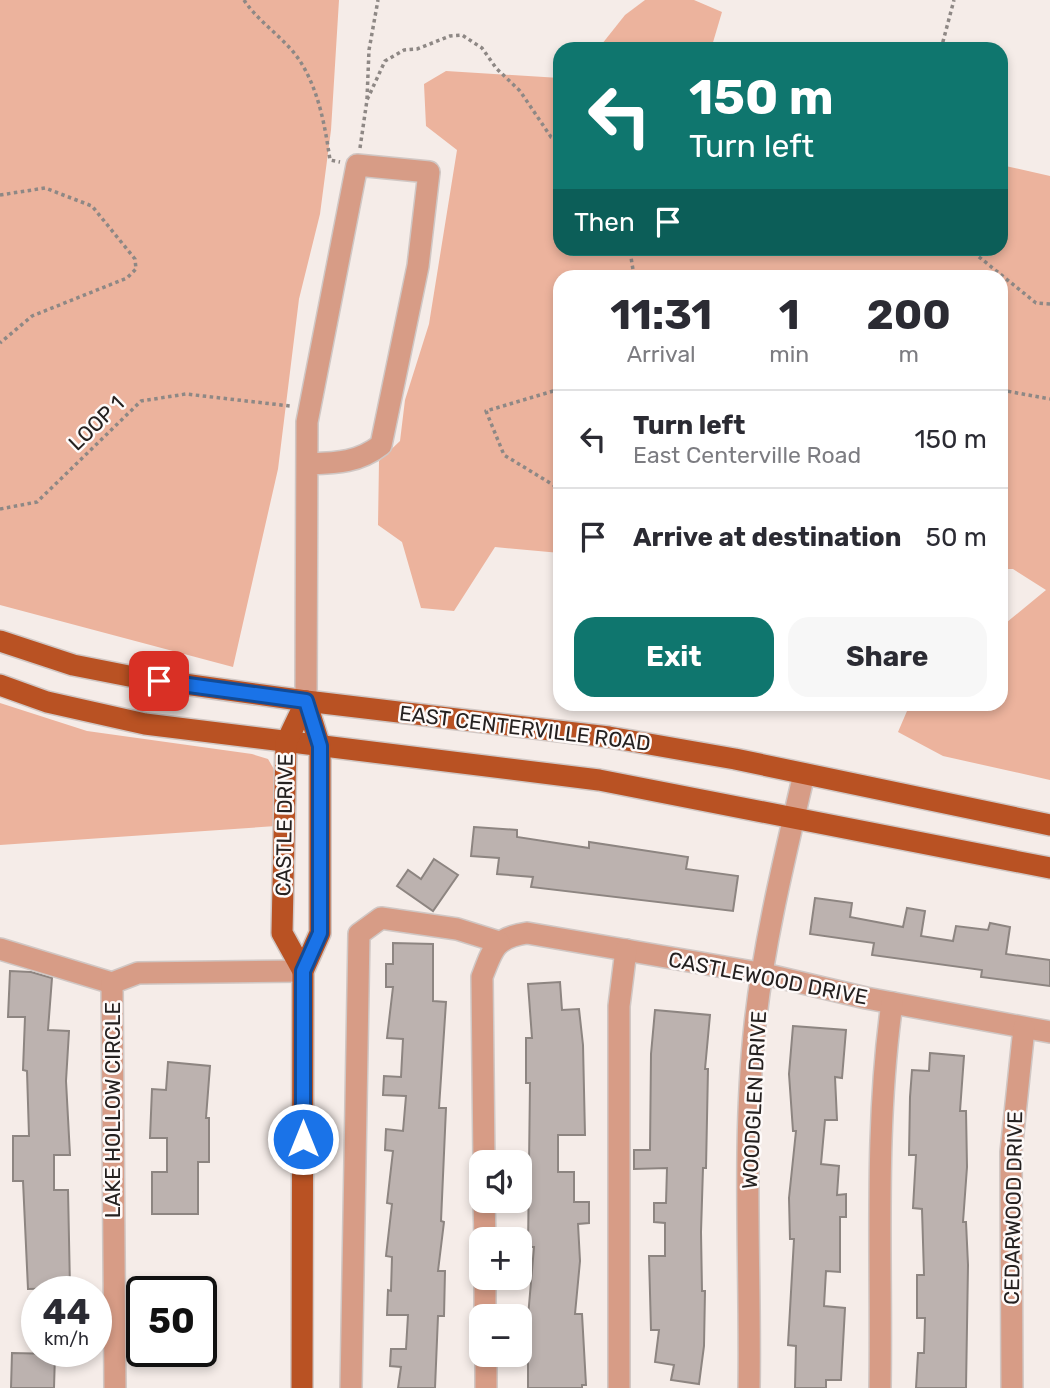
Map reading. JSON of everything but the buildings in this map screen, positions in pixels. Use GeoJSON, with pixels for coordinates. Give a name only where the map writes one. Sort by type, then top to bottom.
{"type":"FeatureCollection","features":[{"type":"Feature","properties":{"kind":"main road","name":"EAST CENTERVILLE ROAD"},"geometry":{"type":"LineString","coordinates":[[0,641],[60,661],[122,674],[306,701],[609,737],[1050,825]]}},
{"type":"Feature","properties":{"kind":"main road","name":"EAST CENTERVILLE ROAD"},"geometry":{"type":"LineString","coordinates":[[0,685],[95,714],[286,743],[599,780],[1050,868]]}},
{"type":"Feature","properties":{"kind":"main road","name":"CASTLE DRIVE"},"geometry":{"type":"LineString","coordinates":[[303,971],[282,933],[286,743],[306,701]]}},
{"type":"Feature","properties":{"kind":"main road","name":"CASTLE DRIVE"},"geometry":{"type":"LineString","coordinates":[[302,1388],[303,971],[320,933],[320,746],[306,701]]}},
{"type":"Feature","properties":{"kind":"street"},"geometry":{"type":"LineString","coordinates":[[306,701],[307,464],[310,408],[357,165],[429,172],[418,266],[381,445],[365,458],[342,463],[307,464]]}},
{"type":"Feature","properties":{"kind":"street","name":"WOODGLEN DRIVE"},"geometry":{"type":"LineString","coordinates":[[749,1388],[747,1289],[751,1070],[764,974],[804,774]]}},
{"type":"Feature","properties":{"kind":"street"},"geometry":{"type":"LineString","coordinates":[[351,1388],[359,934],[381,918],[457,929],[495,947],[482,977],[484,1150]]}},
{"type":"Feature","properties":{"kind":"street","name":"CASTLEWOOD DRIVE"},"geometry":{"type":"LineString","coordinates":[[495,947],[505,936],[527,933],[764,974],[892,1003],[1050,1032]]}},
{"type":"Feature","properties":{"kind":"street"},"geometry":{"type":"LineString","coordinates":[[0,949],[112,983]]}},
{"type":"Feature","properties":{"kind":"street"},"geometry":{"type":"LineString","coordinates":[[619,1388],[619,1006],[626,950]]}},
{"type":"Feature","properties":{"kind":"street","name":"LAKE HOLLOW CIRCLE"},"geometry":{"type":"LineString","coordinates":[[115,1388],[112,983],[138,973],[303,971]]}},
{"type":"Feature","properties":{"kind":"street"},"geometry":{"type":"LineString","coordinates":[[880,1388],[881,1131],[884,1063],[892,1003]]}},
{"type":"Feature","properties":{"kind":"street","name":"CEDARWOOD DRIVE"},"geometry":{"type":"LineString","coordinates":[[1012,1388],[1011,1152],[1024,1028]]}},
{"type":"Feature","properties":{"kind":"street"},"geometry":{"type":"LineString","coordinates":[[486,1367],[486,1388]]}},
{"type":"Feature","properties":{"kind":"path"},"geometry":{"type":"LineString","coordinates":[[244,0],[254,16],[299,60],[322,109],[330,160],[357,165],[367,100],[369,50],[378,0]]}},
{"type":"Feature","properties":{"kind":"path"},"geometry":{"type":"LineString","coordinates":[[943,42],[954,0]]}},
{"type":"Feature","properties":{"kind":"path"},"geometry":{"type":"LineString","coordinates":[[367,100],[385,61],[404,50],[417,49],[450,36],[462,36],[482,48],[496,68],[520,91],[553,138]]}},
{"type":"Feature","properties":{"kind":"path"},"geometry":{"type":"LineString","coordinates":[[0,195],[45,188],[92,206],[135,259],[136,269],[127,278],[32,316],[0,343]]}},
{"type":"Feature","properties":{"kind":"path"},"geometry":{"type":"LineString","coordinates":[[978,256],[995,270]]}},
{"type":"Feature","properties":{"kind":"path"},"geometry":{"type":"LineString","coordinates":[[1008,280],[1036,303],[1050,304]]}},
{"type":"Feature","properties":{"kind":"path"},"geometry":{"type":"LineString","coordinates":[[553,391],[486,411],[504,455],[553,485]]}},
{"type":"Feature","properties":{"kind":"path"},"geometry":{"type":"LineString","coordinates":[[1008,391],[1050,399]]}},
{"type":"Feature","properties":{"kind":"path","name":"LOOP 1"},"geometry":{"type":"LineString","coordinates":[[0,509],[37,502],[141,401],[186,394],[310,408]]}},
{"type":"Feature","properties":{"kind":"shaded area"},"geometry":{"type":"Polygon","coordinates":[[[0,0],[339,0],[331,130],[320,214],[299,299],[278,469],[233,667],[0,605],[0,0]]]}},
{"type":"Feature","properties":{"kind":"shaded area"},"geometry":{"type":"Polygon","coordinates":[[[645,0],[694,0],[722,12],[713,42],[604,42],[625,15],[645,0]]]}},
{"type":"Feature","properties":{"kind":"shaded area"},"geometry":{"type":"Polygon","coordinates":[[[446,71],[553,78],[553,256],[1008,256],[1008,167],[1050,176],[1050,780],[943,756],[898,732],[907,711],[1008,711],[1008,621],[1046,590],[1013,569],[1008,569],[1008,270],[553,270],[553,552],[495,547],[454,611],[421,608],[402,542],[378,525],[379,461],[400,441],[405,400],[429,324],[457,150],[426,126],[424,84],[446,71]]]}},
{"type":"Feature","properties":{"kind":"shaded area"},"geometry":{"type":"Polygon","coordinates":[[[0,703],[87,731],[252,754],[268,759],[275,771],[276,826],[0,845],[0,703]]]}},
{"type":"Feature","properties":{"kind":"route"},"geometry":{"type":"LineString","coordinates":[[159,681],[306,701],[320,746],[320,933],[303,971],[303,1139]]}}]}
